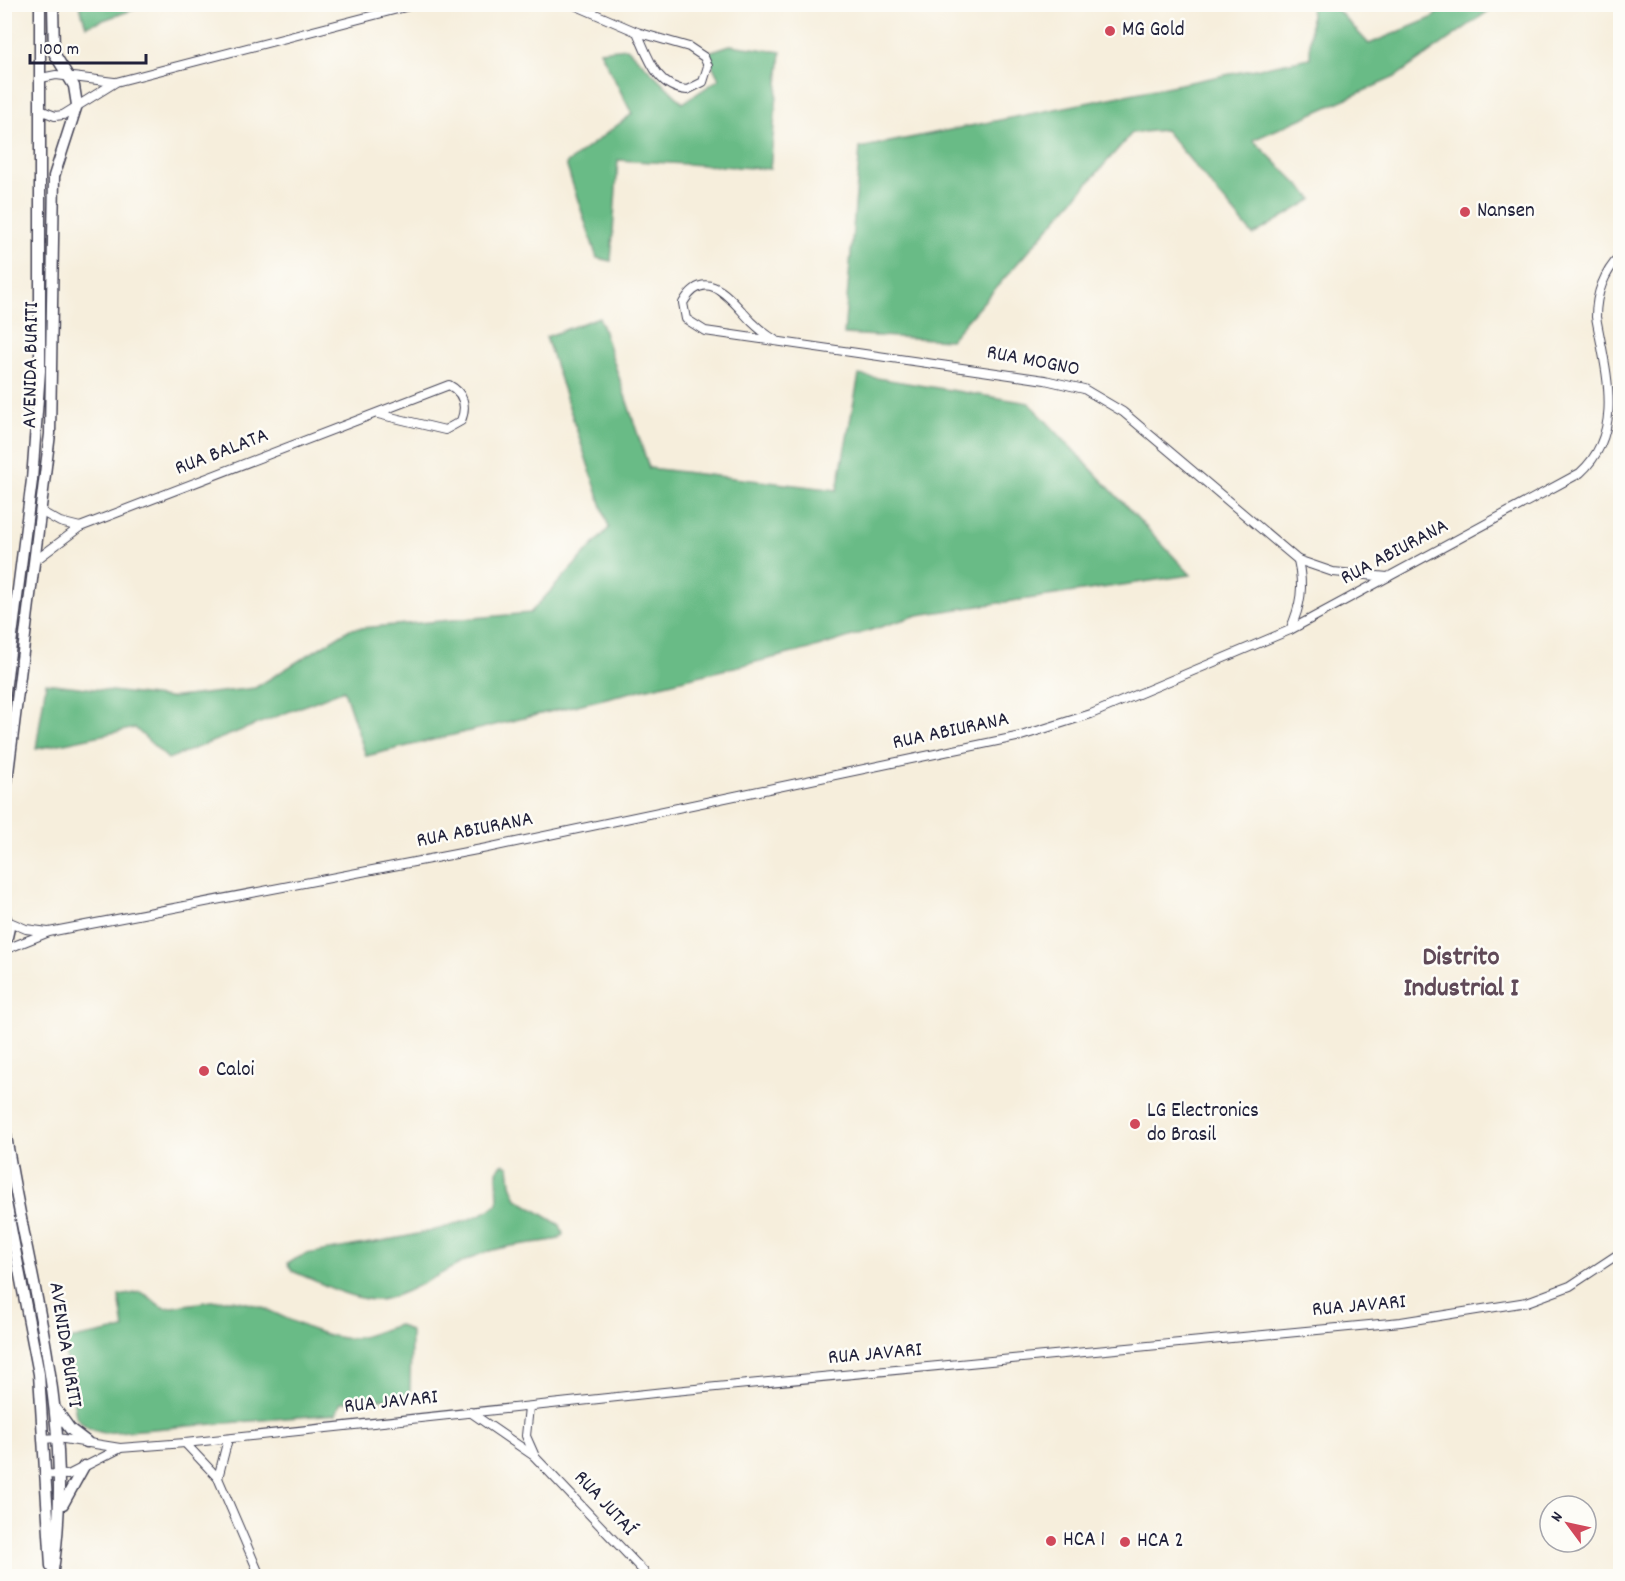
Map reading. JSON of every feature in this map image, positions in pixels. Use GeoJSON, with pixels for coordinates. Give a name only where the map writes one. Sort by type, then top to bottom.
{"type":"FeatureCollection","features":[{"type":"Feature","properties":{"kind":"main road","name":"AVENIDA BURITI"},"geometry":{"type":"LineString","coordinates":[[4,699],[32,480],[40,371],[40,4]]}},
{"type":"Feature","properties":{"kind":"main road"},"geometry":{"type":"LineString","coordinates":[[53,4],[54,53],[69,78],[76,94],[77,105]]}},
{"type":"Feature","properties":{"kind":"main road","name":"AVENIDA BURITI"},"geometry":{"type":"LineString","coordinates":[[4,805],[50,434],[53,374],[54,176],[77,105]]}},
{"type":"Feature","properties":{"kind":"main road"},"geometry":{"type":"LineString","coordinates":[[5,918],[9,939],[5,950]]}},
{"type":"Feature","properties":{"kind":"main road","name":"AVENIDA BURITI"},"geometry":{"type":"LineString","coordinates":[[4,1123],[46,1344],[55,1409],[60,1512],[52,1576]]}},
{"type":"Feature","properties":{"kind":"main road","name":"AVENIDA BURITI"},"geometry":{"type":"LineString","coordinates":[[4,1192],[37,1355],[52,1576]]}},
{"type":"Feature","properties":{"kind":"main road"},"geometry":{"type":"LineString","coordinates":[[55,1409],[70,1429],[87,1442]]}},
{"type":"Feature","properties":{"kind":"main road"},"geometry":{"type":"LineString","coordinates":[[60,1512],[72,1483],[84,1466]]}},
{"type":"Feature","properties":{"kind":"street"},"geometry":{"type":"LineString","coordinates":[[40,110],[58,116],[116,82],[417,4]]}},
{"type":"Feature","properties":{"kind":"street"},"geometry":{"type":"LineString","coordinates":[[572,4],[637,32],[696,50],[708,66],[703,82],[687,90],[670,86],[661,79],[637,32]]}},
{"type":"Feature","properties":{"kind":"street"},"geometry":{"type":"LineString","coordinates":[[41,78],[56,75],[116,82]]}},
{"type":"Feature","properties":{"kind":"street","name":"RUA ABIURANA"},"geometry":{"type":"LineString","coordinates":[[5,950],[49,932],[507,844],[1021,736],[1092,714],[1290,630],[1580,473],[1594,462],[1611,426],[1612,407],[1596,317],[1596,302],[1607,273],[1620,256]]}},
{"type":"Feature","properties":{"kind":"street","name":"RUA MOGNO"},"geometry":{"type":"LineString","coordinates":[[775,340],[750,321],[734,301],[715,287],[704,286],[695,289],[683,303],[686,319],[705,331],[1045,380],[1083,389],[1123,412],[1298,560],[1333,572],[1389,578]]}},
{"type":"Feature","properties":{"kind":"street","name":"RUA BALATA"},"geometry":{"type":"LineString","coordinates":[[36,560],[80,527],[450,386],[458,391],[465,405],[461,421],[445,430],[378,414]]}},
{"type":"Feature","properties":{"kind":"street"},"geometry":{"type":"LineString","coordinates":[[42,512],[60,522],[80,527]]}},
{"type":"Feature","properties":{"kind":"street"},"geometry":{"type":"LineString","coordinates":[[1290,630],[1299,609],[1303,591],[1298,560]]}},
{"type":"Feature","properties":{"kind":"street","name":"RUA ABIURANA"},"geometry":{"type":"LineString","coordinates":[[5,918],[26,929],[49,932]]}},
{"type":"Feature","properties":{"kind":"street","name":"RUA JAVARI"},"geometry":{"type":"LineString","coordinates":[[42,1439],[58,1438],[120,1448],[185,1443],[664,1392],[1401,1322],[1527,1302],[1570,1286],[1620,1253]]}},
{"type":"Feature","properties":{"kind":"street","name":"RUA JUTAÍ"},"geometry":{"type":"LineString","coordinates":[[529,1407],[526,1436],[534,1456]]}},
{"type":"Feature","properties":{"kind":"street","name":"RUA JUTAÍ"},"geometry":{"type":"LineString","coordinates":[[470,1412],[534,1456],[648,1576]]}},
{"type":"Feature","properties":{"kind":"street"},"geometry":{"type":"LineString","coordinates":[[218,1478],[228,1439]]}},
{"type":"Feature","properties":{"kind":"street"},"geometry":{"type":"LineString","coordinates":[[185,1443],[218,1478],[260,1576]]}},
{"type":"Feature","properties":{"kind":"street","name":"RUA JAVARI"},"geometry":{"type":"LineString","coordinates":[[44,1474],[60,1476],[120,1448]]}},
{"type":"Feature","properties":{"kind":"green space"},"geometry":{"type":"Polygon","coordinates":[[[79,4],[147,4],[147,5],[86,26],[79,4]]]}},
{"type":"Feature","properties":{"kind":"green space"},"geometry":{"type":"Polygon","coordinates":[[[1311,5],[1333,5],[1369,44],[1434,17],[1441,5],[1497,5],[1395,77],[1253,140],[1313,199],[1253,235],[1165,130],[1132,133],[950,340],[844,334],[860,148],[1310,58],[1311,5]]]}},
{"type":"Feature","properties":{"kind":"green space"},"geometry":{"type":"Polygon","coordinates":[[[730,45],[781,52],[770,169],[618,160],[611,261],[597,258],[566,164],[632,114],[600,51],[627,48],[683,103],[719,79],[706,53],[730,45]]]}},
{"type":"Feature","properties":{"kind":"green space"},"geometry":{"type":"Polygon","coordinates":[[[599,317],[649,468],[837,490],[859,375],[1029,403],[1191,575],[918,615],[818,647],[366,756],[344,690],[168,759],[135,728],[36,749],[46,683],[169,698],[255,688],[350,629],[530,613],[609,528],[546,337],[599,317]]]}},
{"type":"Feature","properties":{"kind":"green space"},"geometry":{"type":"Polygon","coordinates":[[[502,1164],[509,1166],[511,1184],[517,1199],[560,1225],[563,1234],[559,1239],[492,1250],[471,1258],[398,1295],[374,1300],[353,1296],[292,1271],[287,1263],[306,1254],[434,1230],[481,1214],[498,1204],[497,1171],[502,1164]]]}},
{"type":"Feature","properties":{"kind":"green space"},"geometry":{"type":"Polygon","coordinates":[[[140,1292],[165,1308],[213,1301],[239,1301],[252,1304],[316,1331],[343,1338],[358,1338],[400,1325],[411,1332],[410,1391],[405,1397],[341,1402],[336,1414],[104,1433],[95,1431],[76,1416],[63,1341],[124,1329],[119,1296],[140,1292]]]}},
{"type":"Feature","properties":{"kind":"place","name":"MG Gold"},"geometry":{"type":"Point","coordinates":[1110,31]}},
{"type":"Feature","properties":{"kind":"place","name":"Nansen"},"geometry":{"type":"Point","coordinates":[1465,212]}},
{"type":"Feature","properties":{"kind":"place","name":"Caloi"},"geometry":{"type":"Point","coordinates":[204,1071]}},
{"type":"Feature","properties":{"kind":"place","name":"LG Electronics do Brasil"},"geometry":{"type":"Point","coordinates":[1135,1124]}},
{"type":"Feature","properties":{"kind":"place","name":"HCA 1"},"geometry":{"type":"Point","coordinates":[1051,1541]}},
{"type":"Feature","properties":{"kind":"place","name":"HCA 2"},"geometry":{"type":"Point","coordinates":[1125,1542]}},
{"type":"Feature","properties":{"kind":"district","name":"Distrito Industrial I"},"geometry":{"type":"Point","coordinates":[1461,974]}}]}
